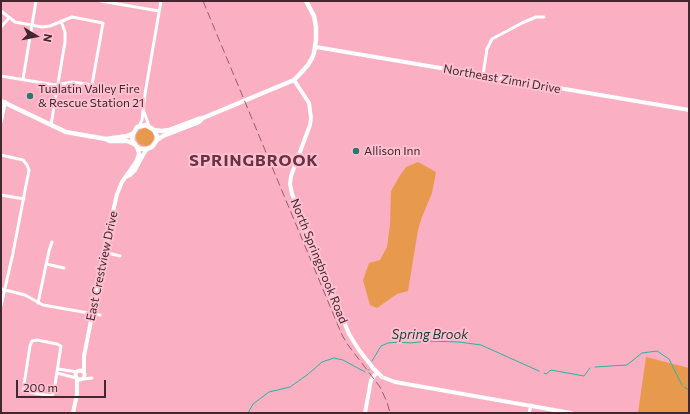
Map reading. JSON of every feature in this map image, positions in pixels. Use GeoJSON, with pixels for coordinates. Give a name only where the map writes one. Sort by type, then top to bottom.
{"type":"FeatureCollection","features":[{"type":"Feature","properties":{"kind":"main road"},"geometry":{"type":"LineString","coordinates":[[156,140],[294,80],[304,71],[316,47],[317,33],[314,16],[306,1]]}},
{"type":"Feature","properties":{"kind":"main road"},"geometry":{"type":"LineString","coordinates":[[3,102],[66,132],[109,140],[127,141],[147,149],[154,145],[157,136],[154,130],[149,126],[144,125],[139,126],[132,134],[127,136],[109,137],[106,139]]}},
{"type":"Feature","properties":{"kind":"main road"},"geometry":{"type":"LineString","coordinates":[[154,130],[169,130],[198,118],[204,118]]}},
{"type":"Feature","properties":{"kind":"main road"},"geometry":{"type":"LineString","coordinates":[[132,134],[136,145]]}},
{"type":"Feature","properties":{"kind":"street"},"geometry":{"type":"LineString","coordinates":[[23,79],[36,1]]}},
{"type":"Feature","properties":{"kind":"street"},"geometry":{"type":"LineString","coordinates":[[101,1],[160,11]]}},
{"type":"Feature","properties":{"kind":"street"},"geometry":{"type":"LineString","coordinates":[[139,126],[161,1]]}},
{"type":"Feature","properties":{"kind":"street"},"geometry":{"type":"LineString","coordinates":[[1,11],[15,22],[46,27],[72,17],[103,22],[92,85],[73,82],[58,85],[1,76]]}},
{"type":"Feature","properties":{"kind":"street"},"geometry":{"type":"LineString","coordinates":[[483,75],[486,53],[492,39],[522,22],[536,17],[544,17]]}},
{"type":"Feature","properties":{"kind":"street"},"geometry":{"type":"LineString","coordinates":[[1,27],[9,18]]}},
{"type":"Feature","properties":{"kind":"street"},"geometry":{"type":"LineString","coordinates":[[51,125],[66,37],[61,21]]}},
{"type":"Feature","properties":{"kind":"street","name":"Northeast Zimri Drive"},"geometry":{"type":"LineString","coordinates":[[316,47],[689,110]]}},
{"type":"Feature","properties":{"kind":"street","name":"North Springbrook Road"},"geometry":{"type":"LineString","coordinates":[[294,80],[308,103],[311,118],[310,126],[291,176],[290,184],[292,194],[349,334],[359,350],[377,372]]}},
{"type":"Feature","properties":{"kind":"street"},"geometry":{"type":"LineString","coordinates":[[1,121],[3,102]]}},
{"type":"Feature","properties":{"kind":"street"},"geometry":{"type":"LineString","coordinates":[[143,109],[149,126]]}},
{"type":"Feature","properties":{"kind":"street","name":"East Crestview Drive"},"geometry":{"type":"LineString","coordinates":[[78,372],[84,356],[117,194],[121,184],[136,162],[139,154],[136,145]]}},
{"type":"Feature","properties":{"kind":"street","name":"East Crestview Drive"},"geometry":{"type":"LineString","coordinates":[[126,177],[135,170],[147,149]]}},
{"type":"Feature","properties":{"kind":"street"},"geometry":{"type":"LineString","coordinates":[[1,155],[21,159],[28,165],[29,173],[13,253],[3,290],[1,306]]}},
{"type":"Feature","properties":{"kind":"street"},"geometry":{"type":"LineString","coordinates":[[1,195],[24,199]]}},
{"type":"Feature","properties":{"kind":"street"},"geometry":{"type":"LineString","coordinates":[[38,303],[52,242]]}},
{"type":"Feature","properties":{"kind":"street"},"geometry":{"type":"LineString","coordinates":[[104,252],[120,256]]}},
{"type":"Feature","properties":{"kind":"street"},"geometry":{"type":"LineString","coordinates":[[46,264],[64,268]]}},
{"type":"Feature","properties":{"kind":"street"},"geometry":{"type":"LineString","coordinates":[[3,290],[25,295],[43,305],[100,315]]}},
{"type":"Feature","properties":{"kind":"street"},"geometry":{"type":"LineString","coordinates":[[32,341],[61,346],[57,371],[52,396],[22,391],[32,341]]}},
{"type":"Feature","properties":{"kind":"street","name":"East Crestview Drive"},"geometry":{"type":"LineString","coordinates":[[84,356],[84,373]]}},
{"type":"Feature","properties":{"kind":"street"},"geometry":{"type":"LineString","coordinates":[[57,371],[81,371],[91,377],[79,380],[57,371]]}},
{"type":"Feature","properties":{"kind":"street"},"geometry":{"type":"LineString","coordinates":[[77,394],[76,374],[78,372]]}},
{"type":"Feature","properties":{"kind":"street"},"geometry":{"type":"LineString","coordinates":[[365,413],[371,380],[377,372],[386,379],[395,382],[571,413]]}},
{"type":"Feature","properties":{"kind":"street"},"geometry":{"type":"LineString","coordinates":[[73,413],[77,394],[85,376],[84,373]]}},
{"type":"Feature","properties":{"kind":"street"},"geometry":{"type":"LineString","coordinates":[[529,413],[531,406]]}},
{"type":"Feature","properties":{"kind":"shaded area"},"geometry":{"type":"Polygon","coordinates":[[[141,128],[149,128],[154,133],[152,144],[149,146],[141,146],[136,141],[136,133],[141,128]]]}},
{"type":"Feature","properties":{"kind":"shaded area"},"geometry":{"type":"Polygon","coordinates":[[[418,162],[436,172],[432,193],[418,230],[408,291],[397,294],[377,308],[370,305],[363,280],[369,263],[380,260],[387,247],[390,225],[391,191],[406,167],[418,162]]]}},
{"type":"Feature","properties":{"kind":"shaded area"},"geometry":{"type":"Polygon","coordinates":[[[646,357],[689,368],[689,413],[638,413],[646,357]]]}},
{"type":"Feature","properties":{"kind":"waterway","name":"Spring Brook"},"geometry":{"type":"LineString","coordinates":[[372,361],[381,346],[388,343],[427,341],[459,342],[481,345],[539,371]]}},
{"type":"Feature","properties":{"kind":"waterway","name":"Spring Brook"},"geometry":{"type":"LineString","coordinates":[[595,367],[627,365],[642,353],[657,351],[669,359],[682,385]]}},
{"type":"Feature","properties":{"kind":"waterway","name":"Spring Brook"},"geometry":{"type":"LineString","coordinates":[[248,413],[253,404],[269,392],[290,387],[322,362],[334,358],[343,360],[365,372]]}},
{"type":"Feature","properties":{"kind":"waterway","name":"Spring Brook"},"geometry":{"type":"LineString","coordinates":[[544,373],[546,374],[551,370],[584,376],[590,368]]}},
{"type":"Feature","properties":{"kind":"waterway","name":"Spring Brook"},"geometry":{"type":"LineString","coordinates":[[684,387],[689,390]]}},
{"type":"Feature","properties":{"kind":"railway"},"geometry":{"type":"LineString","coordinates":[[203,1],[342,335],[380,387],[390,413]]}},
{"type":"Feature","properties":{"kind":"place","name":"Tualatin Valley Fire & Rescue Station 21"},"geometry":{"type":"Point","coordinates":[30,96]}},
{"type":"Feature","properties":{"kind":"place","name":"Allison Inn"},"geometry":{"type":"Point","coordinates":[356,151]}},
{"type":"Feature","properties":{"kind":"district","name":"SPRINGBROOK"},"geometry":{"type":"Point","coordinates":[254,161]}}]}
